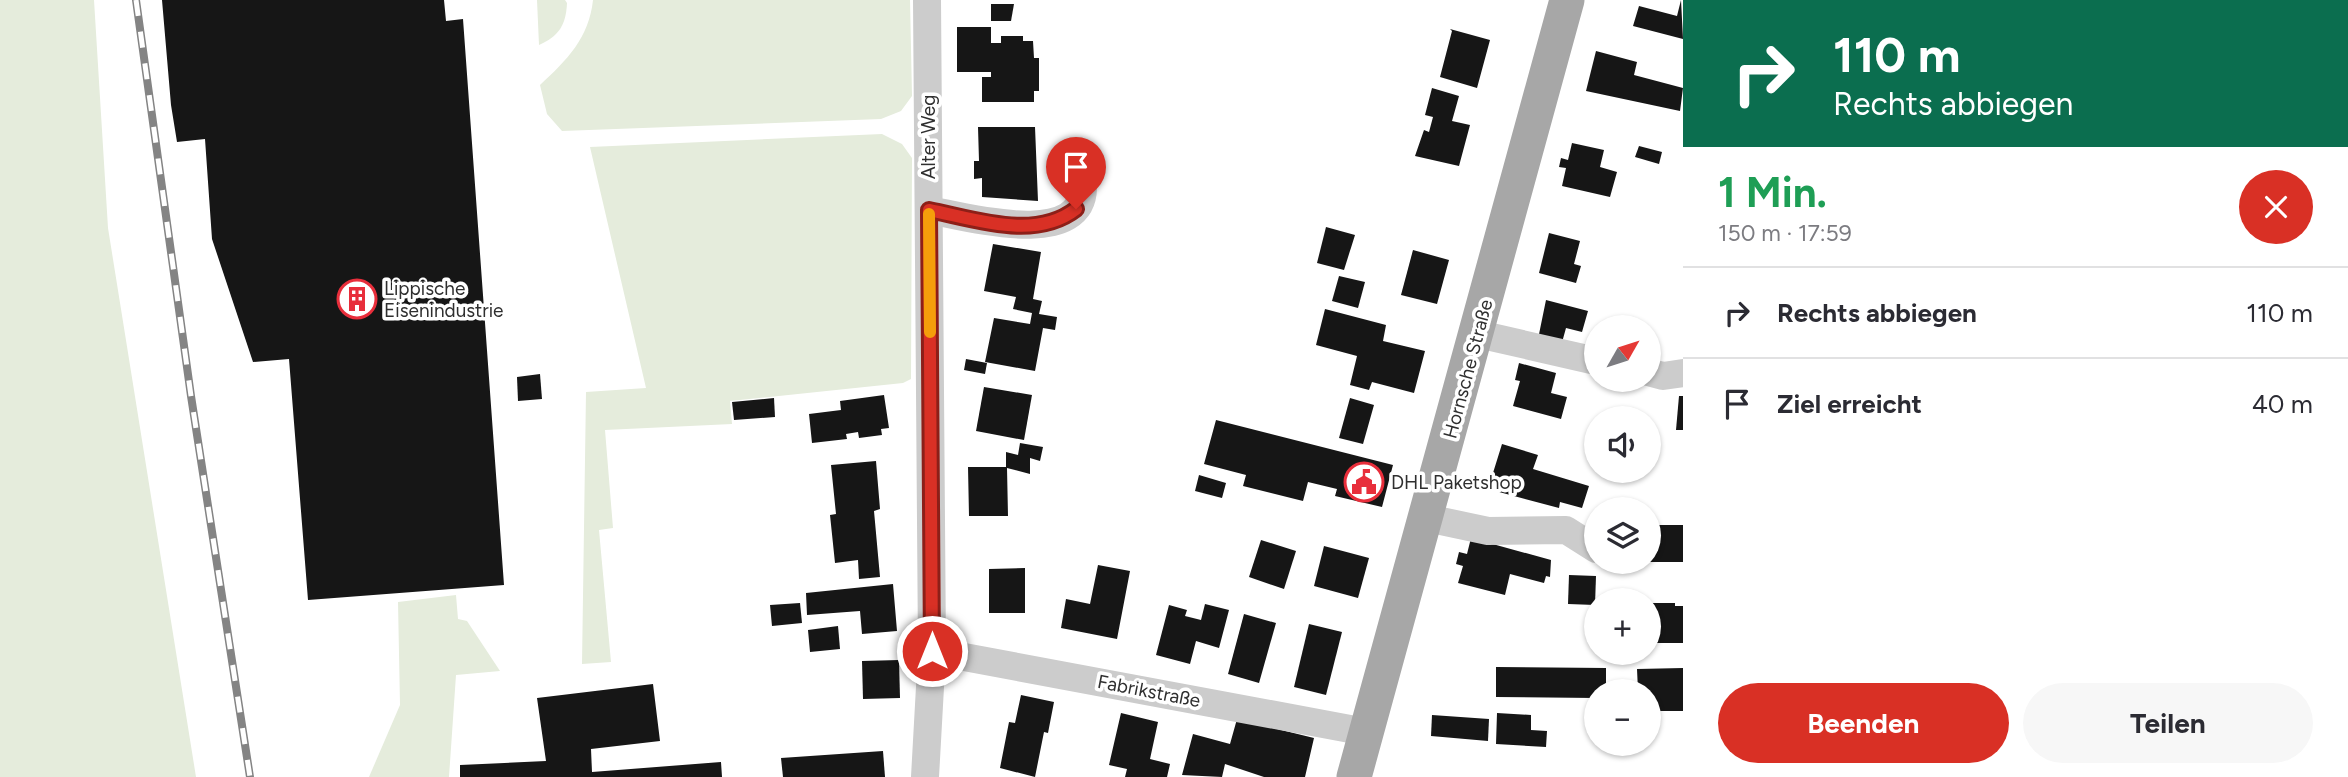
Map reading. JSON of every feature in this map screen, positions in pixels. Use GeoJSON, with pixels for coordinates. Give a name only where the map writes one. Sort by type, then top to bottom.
{"type":"FeatureCollection","features":[{"type":"Feature","properties":{"kind":"main road","name":"Hornsche Straße"},"geometry":{"type":"LineString","coordinates":[[1353,777],[1571,12]]}},
{"type":"Feature","properties":{"kind":"street","name":"Alter Weg"},"geometry":{"type":"LineString","coordinates":[[925,777],[922,730],[932,651],[927,0]]}},
{"type":"Feature","properties":{"kind":"street"},"geometry":{"type":"LineString","coordinates":[[929,210],[1021,227],[1062,220],[1076,209],[1084,189],[1078,167]]}},
{"type":"Feature","properties":{"kind":"street"},"geometry":{"type":"LineString","coordinates":[[1478,334],[1584,358]]}},
{"type":"Feature","properties":{"kind":"street"},"geometry":{"type":"LineString","coordinates":[[1661,375],[1683,373]]}},
{"type":"Feature","properties":{"kind":"street"},"geometry":{"type":"LineString","coordinates":[[1427,518],[1488,531],[1566,530],[1584,541]]}},
{"type":"Feature","properties":{"kind":"street","name":"Fabrikstraße"},"geometry":{"type":"LineString","coordinates":[[932,651],[1366,732]]}},
{"type":"Feature","properties":{"kind":"green space"},"geometry":{"type":"Polygon","coordinates":[[[0,0],[94,0],[108,228],[196,777],[0,777],[0,0]]]}},
{"type":"Feature","properties":{"kind":"green space"},"geometry":{"type":"Polygon","coordinates":[[[537,0],[565,0],[567,3],[560,29],[552,38],[539,45],[537,0]]]}},
{"type":"Feature","properties":{"kind":"green space"},"geometry":{"type":"Polygon","coordinates":[[[593,0],[910,0],[912,96],[901,111],[881,119],[562,131],[547,114],[540,85],[559,67],[582,37],[593,0]]]}},
{"type":"Feature","properties":{"kind":"green space"},"geometry":{"type":"Polygon","coordinates":[[[882,134],[902,144],[912,158],[911,379],[903,383],[730,401],[732,424],[605,430],[613,528],[599,530],[611,662],[582,664],[586,392],[646,388],[590,147],[882,134]]]}},
{"type":"Feature","properties":{"kind":"green space"},"geometry":{"type":"Polygon","coordinates":[[[456,595],[458,619],[467,621],[500,671],[456,675],[449,777],[369,777],[400,705],[398,602],[456,595]]]}},
{"type":"Feature","properties":{"kind":"building","name":"Lippische Eisenindustrie"},"geometry":{"type":"Polygon","coordinates":[[[162,0],[444,0],[446,21],[463,19],[504,585],[308,600],[289,359],[253,362],[212,239],[205,139],[177,142],[162,0]]]}},
{"type":"Feature","properties":{"kind":"building"},"geometry":{"type":"Polygon","coordinates":[[[1681,0],[1683,39],[1633,26],[1639,6],[1677,16],[1681,0]]]}},
{"type":"Feature","properties":{"kind":"building"},"geometry":{"type":"Polygon","coordinates":[[[991,4],[1014,4],[1011,21],[991,21],[991,4]]]}},
{"type":"Feature","properties":{"kind":"building"},"geometry":{"type":"Polygon","coordinates":[[[957,27],[991,27],[991,43],[1001,43],[1001,36],[1023,36],[1023,41],[1033,41],[1034,58],[1039,58],[1039,91],[1034,91],[1034,102],[982,102],[982,77],[991,77],[991,72],[957,72],[957,27]]]}},
{"type":"Feature","properties":{"kind":"building"},"geometry":{"type":"Polygon","coordinates":[[[1450,29],[1490,40],[1477,88],[1440,77],[1452,31],[1450,29]]]}},
{"type":"Feature","properties":{"kind":"building"},"geometry":{"type":"Polygon","coordinates":[[[1596,51],[1637,62],[1634,75],[1683,88],[1680,111],[1586,91],[1596,51]]]}},
{"type":"Feature","properties":{"kind":"building"},"geometry":{"type":"Polygon","coordinates":[[[1432,88],[1459,96],[1452,121],[1470,125],[1459,166],[1415,156],[1424,130],[1429,132],[1433,117],[1425,115],[1432,88]]]}},
{"type":"Feature","properties":{"kind":"building"},"geometry":{"type":"Polygon","coordinates":[[[978,127],[1035,127],[1038,201],[982,197],[982,178],[974,179],[974,161],[979,161],[978,127]]]}},
{"type":"Feature","properties":{"kind":"building"},"geometry":{"type":"Polygon","coordinates":[[[1572,143],[1604,150],[1600,167],[1617,172],[1610,197],[1562,186],[1566,168],[1559,167],[1561,158],[1568,160],[1572,143]]]}},
{"type":"Feature","properties":{"kind":"building"},"geometry":{"type":"Polygon","coordinates":[[[1639,146],[1662,152],[1659,164],[1635,157],[1639,146]]]}},
{"type":"Feature","properties":{"kind":"building"},"geometry":{"type":"Polygon","coordinates":[[[1326,227],[1355,235],[1344,270],[1317,263],[1326,227]]]}},
{"type":"Feature","properties":{"kind":"building"},"geometry":{"type":"Polygon","coordinates":[[[1549,233],[1580,241],[1574,264],[1581,266],[1576,283],[1539,273],[1549,233]]]}},
{"type":"Feature","properties":{"kind":"building"},"geometry":{"type":"Polygon","coordinates":[[[993,244],[1041,252],[1033,299],[1042,301],[1039,314],[1057,317],[1055,330],[1043,328],[1035,371],[985,362],[994,318],[1030,324],[1032,313],[1013,309],[1016,297],[984,291],[993,244]]]}},
{"type":"Feature","properties":{"kind":"building"},"geometry":{"type":"Polygon","coordinates":[[[1413,250],[1449,260],[1437,304],[1401,295],[1413,250]]]}},
{"type":"Feature","properties":{"kind":"building"},"geometry":{"type":"Polygon","coordinates":[[[1339,276],[1365,282],[1358,308],[1332,301],[1339,276]]]}},
{"type":"Feature","properties":{"kind":"building"},"geometry":{"type":"Polygon","coordinates":[[[1546,300],[1588,311],[1584,315],[1582,332],[1566,328],[1561,346],[1538,339],[1546,300]]]}},
{"type":"Feature","properties":{"kind":"building"},"geometry":{"type":"Polygon","coordinates":[[[1325,309],[1386,325],[1383,341],[1425,351],[1414,393],[1372,382],[1369,390],[1350,385],[1357,356],[1316,345],[1325,309]]]}},
{"type":"Feature","properties":{"kind":"building"},"geometry":{"type":"Polygon","coordinates":[[[966,359],[987,363],[985,374],[964,370],[966,359]]]}},
{"type":"Feature","properties":{"kind":"building"},"geometry":{"type":"Polygon","coordinates":[[[1519,363],[1556,373],[1551,393],[1567,397],[1561,419],[1513,406],[1520,381],[1515,380],[1519,363]]]}},
{"type":"Feature","properties":{"kind":"building"},"geometry":{"type":"Polygon","coordinates":[[[540,374],[542,399],[518,401],[517,377],[540,374]]]}},
{"type":"Feature","properties":{"kind":"building"},"geometry":{"type":"Polygon","coordinates":[[[984,387],[1032,395],[1024,440],[976,431],[984,387]]]}},
{"type":"Feature","properties":{"kind":"building"},"geometry":{"type":"Polygon","coordinates":[[[884,395],[889,428],[881,429],[882,435],[859,438],[858,432],[846,434],[847,439],[812,443],[809,414],[841,410],[840,401],[884,395]]]}},
{"type":"Feature","properties":{"kind":"building"},"geometry":{"type":"Polygon","coordinates":[[[1679,396],[1683,396],[1683,430],[1676,430],[1679,396]]]}},
{"type":"Feature","properties":{"kind":"building"},"geometry":{"type":"Polygon","coordinates":[[[774,398],[775,417],[734,420],[732,402],[774,398]]]}},
{"type":"Feature","properties":{"kind":"building"},"geometry":{"type":"Polygon","coordinates":[[[1350,398],[1374,405],[1363,444],[1339,438],[1350,398]]]}},
{"type":"Feature","properties":{"kind":"building"},"geometry":{"type":"Polygon","coordinates":[[[1216,420],[1393,465],[1382,507],[1335,496],[1337,489],[1308,482],[1303,501],[1243,486],[1246,475],[1204,464],[1216,420]]]}},
{"type":"Feature","properties":{"kind":"building"},"geometry":{"type":"Polygon","coordinates":[[[1020,443],[1043,447],[1040,461],[1030,458],[1030,474],[1007,468],[1008,516],[969,516],[968,467],[1006,467],[1006,452],[1018,455],[1020,443]]]}},
{"type":"Feature","properties":{"kind":"building"},"geometry":{"type":"Polygon","coordinates":[[[1502,444],[1538,455],[1533,469],[1589,486],[1582,508],[1560,502],[1559,508],[1488,489],[1502,444]]]}},
{"type":"Feature","properties":{"kind":"building"},"geometry":{"type":"Polygon","coordinates":[[[876,461],[880,509],[874,511],[880,577],[859,579],[858,560],[835,563],[830,515],[836,514],[831,465],[876,461]]]}},
{"type":"Feature","properties":{"kind":"building"},"geometry":{"type":"Polygon","coordinates":[[[1199,475],[1226,483],[1222,498],[1195,491],[1199,475]]]}},
{"type":"Feature","properties":{"kind":"building"},"geometry":{"type":"Polygon","coordinates":[[[1661,525],[1683,525],[1683,562],[1661,562],[1661,525]]]}},
{"type":"Feature","properties":{"kind":"building"},"geometry":{"type":"Polygon","coordinates":[[[1471,538],[1551,560],[1550,577],[1546,576],[1544,583],[1510,574],[1505,595],[1458,583],[1463,566],[1456,564],[1459,552],[1467,554],[1471,538]]]}},
{"type":"Feature","properties":{"kind":"building"},"geometry":{"type":"Polygon","coordinates":[[[1261,540],[1296,551],[1284,589],[1249,577],[1261,540]]]}},
{"type":"Feature","properties":{"kind":"building"},"geometry":{"type":"Polygon","coordinates":[[[1324,546],[1369,558],[1358,598],[1314,586],[1324,546]]]}},
{"type":"Feature","properties":{"kind":"building"},"geometry":{"type":"Polygon","coordinates":[[[1098,565],[1130,571],[1117,639],[1061,628],[1066,599],[1090,604],[1098,565]]]}},
{"type":"Feature","properties":{"kind":"building"},"geometry":{"type":"Polygon","coordinates":[[[1025,568],[1025,613],[989,613],[989,569],[1025,568]]]}},
{"type":"Feature","properties":{"kind":"building"},"geometry":{"type":"Polygon","coordinates":[[[1569,575],[1596,576],[1596,588],[1584,588],[1584,605],[1568,604],[1569,575]]]}},
{"type":"Feature","properties":{"kind":"building"},"geometry":{"type":"Polygon","coordinates":[[[893,584],[897,631],[862,634],[860,611],[807,615],[806,593],[893,584]]]}},
{"type":"Feature","properties":{"kind":"building"},"geometry":{"type":"Polygon","coordinates":[[[800,603],[802,623],[772,626],[770,605],[800,603]]]}},
{"type":"Feature","properties":{"kind":"building"},"geometry":{"type":"Polygon","coordinates":[[[1661,603],[1683,606],[1683,643],[1661,643],[1661,603]]]}},
{"type":"Feature","properties":{"kind":"building"},"geometry":{"type":"Polygon","coordinates":[[[1205,604],[1229,610],[1219,648],[1196,641],[1190,664],[1156,655],[1169,605],[1187,610],[1185,616],[1201,620],[1205,604]]]}},
{"type":"Feature","properties":{"kind":"building"},"geometry":{"type":"Polygon","coordinates":[[[1244,614],[1276,623],[1259,683],[1228,674],[1244,614]]]}},
{"type":"Feature","properties":{"kind":"building"},"geometry":{"type":"Polygon","coordinates":[[[1309,624],[1342,632],[1326,695],[1294,687],[1309,624]]]}},
{"type":"Feature","properties":{"kind":"building"},"geometry":{"type":"Polygon","coordinates":[[[838,626],[840,649],[810,652],[808,630],[838,626]]]}},
{"type":"Feature","properties":{"kind":"building"},"geometry":{"type":"Polygon","coordinates":[[[899,660],[900,698],[863,699],[862,661],[899,660]]]}},
{"type":"Feature","properties":{"kind":"building"},"geometry":{"type":"Polygon","coordinates":[[[1496,667],[1606,668],[1606,679],[1584,679],[1584,698],[1496,697],[1496,667]]]}},
{"type":"Feature","properties":{"kind":"building"},"geometry":{"type":"Polygon","coordinates":[[[1683,668],[1683,711],[1661,711],[1661,679],[1637,679],[1637,669],[1683,668]]]}},
{"type":"Feature","properties":{"kind":"building"},"geometry":{"type":"Polygon","coordinates":[[[653,684],[660,741],[591,749],[592,772],[721,762],[722,777],[460,777],[460,765],[546,761],[537,698],[653,684]]]}},
{"type":"Feature","properties":{"kind":"building"},"geometry":{"type":"Polygon","coordinates":[[[1021,695],[1054,702],[1048,733],[1044,732],[1035,777],[1000,768],[1009,722],[1015,723],[1021,695]]]}},
{"type":"Feature","properties":{"kind":"building"},"geometry":{"type":"Polygon","coordinates":[[[1121,713],[1158,722],[1150,759],[1170,764],[1167,777],[1125,777],[1127,769],[1109,765],[1121,713]]]}},
{"type":"Feature","properties":{"kind":"building"},"geometry":{"type":"Polygon","coordinates":[[[1497,713],[1531,715],[1531,730],[1547,731],[1546,747],[1496,744],[1497,713]]]}},
{"type":"Feature","properties":{"kind":"building"},"geometry":{"type":"Polygon","coordinates":[[[1432,715],[1489,719],[1488,741],[1431,736],[1432,715]]]}},
{"type":"Feature","properties":{"kind":"building"},"geometry":{"type":"Polygon","coordinates":[[[1237,719],[1314,738],[1305,777],[1264,777],[1225,764],[1222,777],[1182,775],[1193,734],[1230,744],[1237,719]]]}},
{"type":"Feature","properties":{"kind":"building"},"geometry":{"type":"Polygon","coordinates":[[[883,751],[885,777],[783,777],[781,758],[883,751]]]}},
{"type":"Feature","properties":{"kind":"railway"},"geometry":{"type":"LineString","coordinates":[[136,0],[191,396],[250,777]]}},
{"type":"Feature","properties":{"kind":"slow traffic"},"geometry":{"type":"LineString","coordinates":[[929,214],[930,332]]}},
{"type":"Feature","properties":{"kind":"place","name":"Lippische Eisenindustrie"},"geometry":{"type":"Point","coordinates":[357,299]}},
{"type":"Feature","properties":{"kind":"place","name":"DHL Paketshop"},"geometry":{"type":"Point","coordinates":[1364,482]}},
{"type":"Feature","properties":{"kind":"route"},"geometry":{"type":"LineString","coordinates":[[932,651],[929,210],[1021,227],[1062,220],[1076,209]]}}]}
